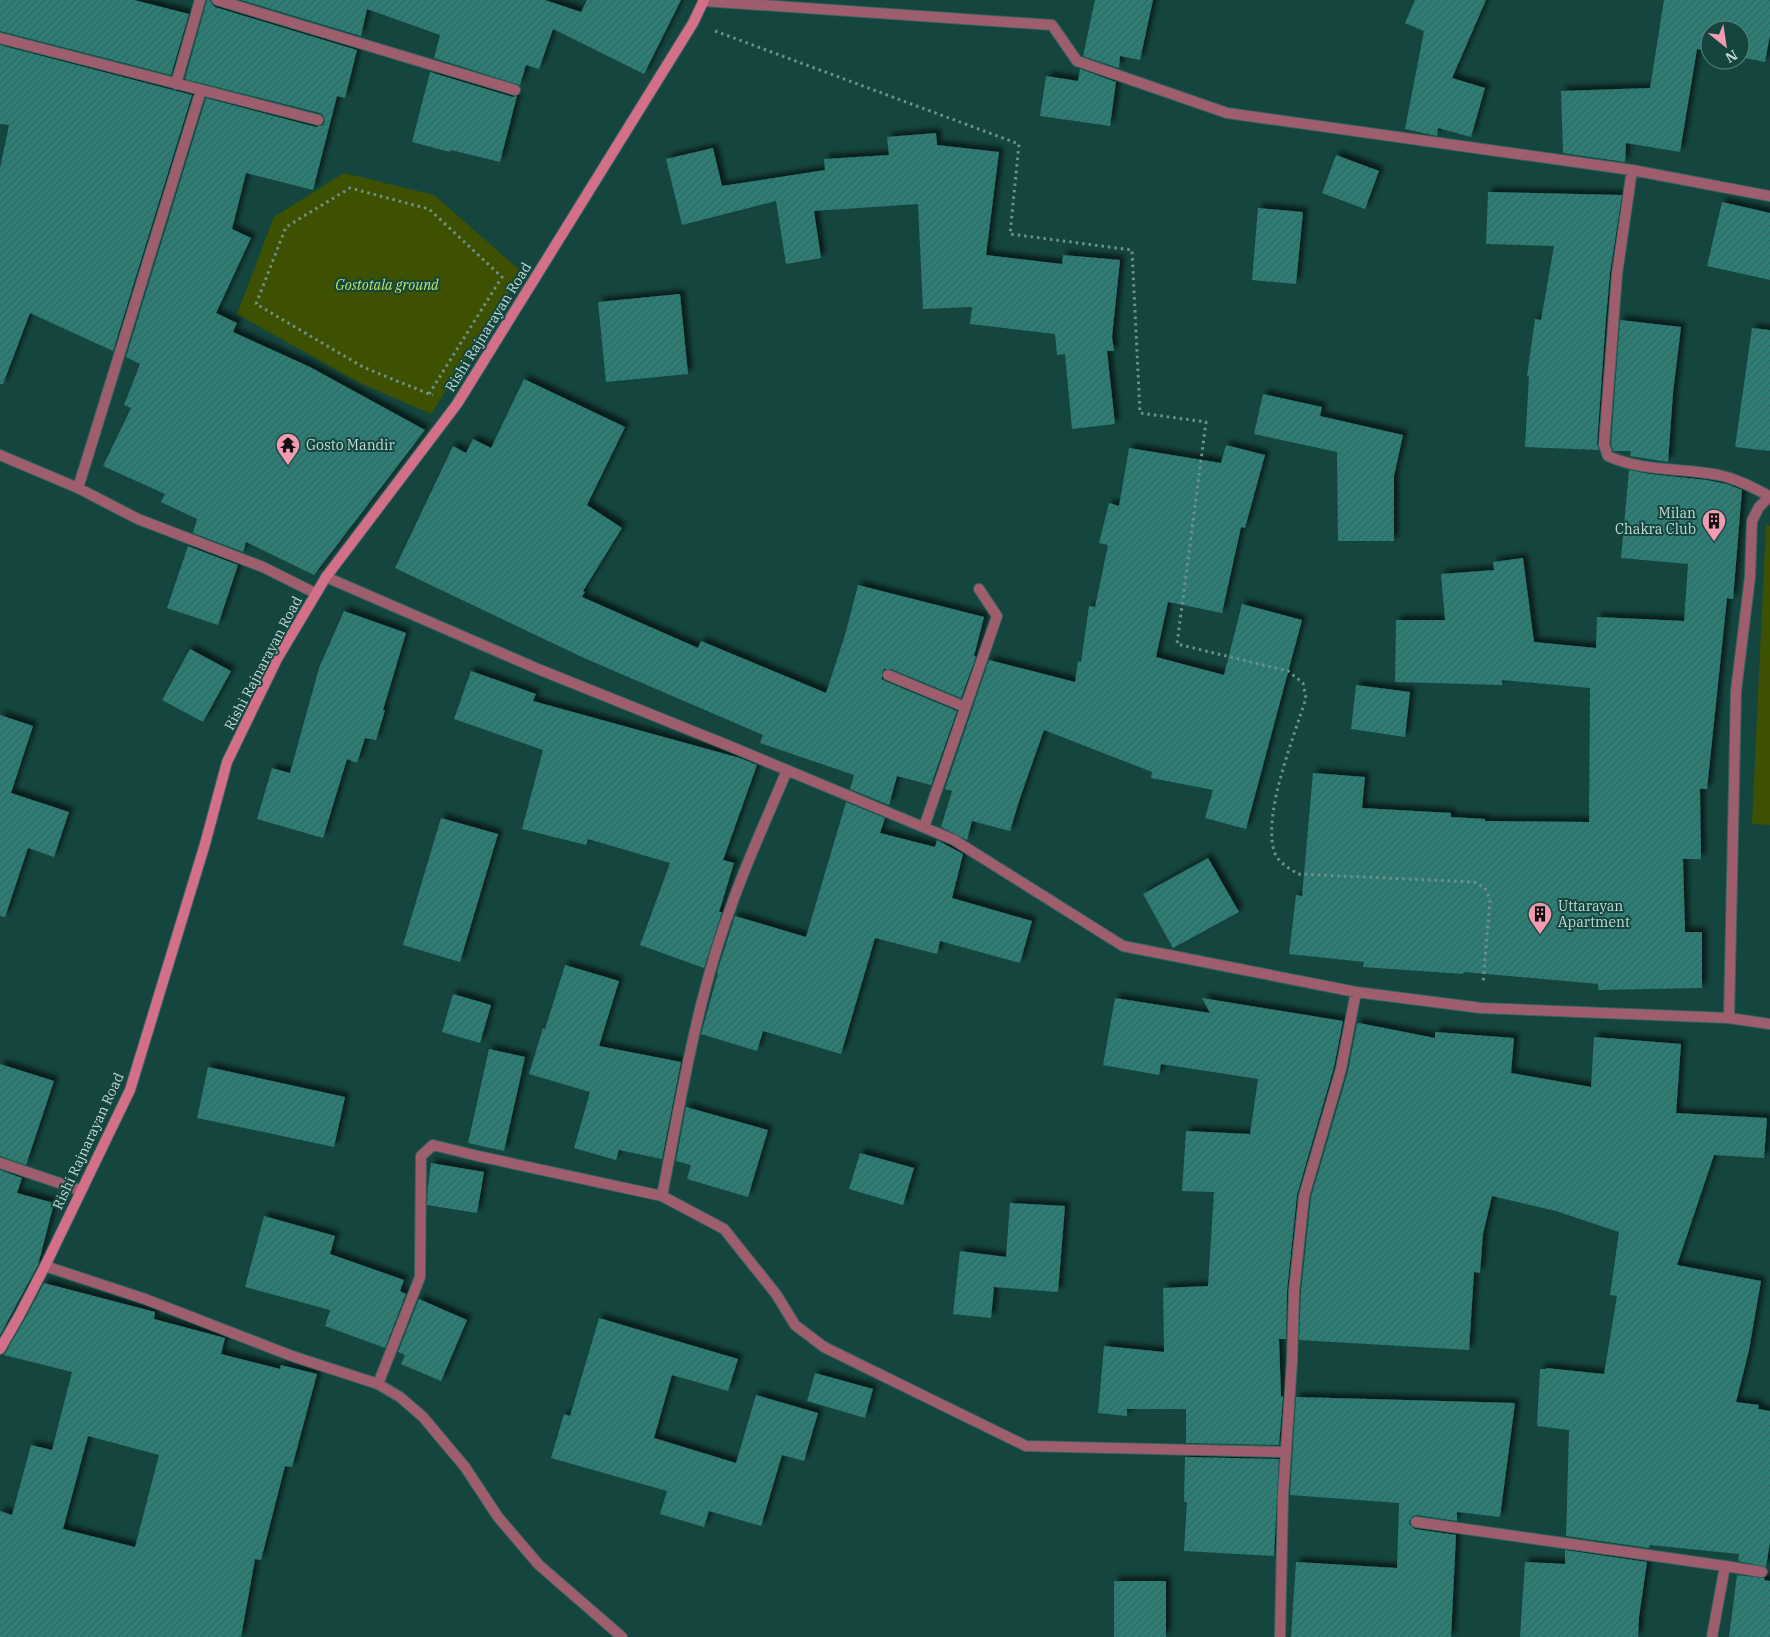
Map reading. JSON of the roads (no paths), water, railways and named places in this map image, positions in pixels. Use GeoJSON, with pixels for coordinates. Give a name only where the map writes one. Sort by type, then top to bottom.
{"type":"FeatureCollection","features":[{"type":"Feature","properties":{"kind":"main road","name":"Rishi Rajnarayan Road"},"geometry":{"type":"LineString","coordinates":[[0,1349],[20,1316],[130,1090],[205,844],[227,762],[277,659],[326,577],[457,404],[693,23],[704,0]]}},
{"type":"Feature","properties":{"kind":"street"},"geometry":{"type":"LineString","coordinates":[[176,84],[200,0]]}},
{"type":"Feature","properties":{"kind":"street"},"geometry":{"type":"LineString","coordinates":[[217,0],[515,90]]}},
{"type":"Feature","properties":{"kind":"street"},"geometry":{"type":"LineString","coordinates":[[704,0],[1052,25],[1077,62],[1227,113],[1632,170],[1770,196]]}},
{"type":"Feature","properties":{"kind":"street"},"geometry":{"type":"LineString","coordinates":[[0,38],[318,120]]}},
{"type":"Feature","properties":{"kind":"street"},"geometry":{"type":"LineString","coordinates":[[78,488],[201,90]]}},
{"type":"Feature","properties":{"kind":"street"},"geometry":{"type":"LineString","coordinates":[[1632,170],[1617,274],[1604,445],[1608,456],[1624,464],[1722,476],[1745,483],[1769,496],[1759,507],[1752,520],[1750,577],[1736,691],[1729,1018]]}},
{"type":"Feature","properties":{"kind":"street"},"geometry":{"type":"LineString","coordinates":[[0,455],[78,488],[138,519],[263,567],[316,593]]}},
{"type":"Feature","properties":{"kind":"street"},"geometry":{"type":"LineString","coordinates":[[326,577],[538,669],[954,840],[1123,946],[1356,992],[1481,1008],[1729,1018],[1770,1024]]}},
{"type":"Feature","properties":{"kind":"street"},"geometry":{"type":"LineString","coordinates":[[924,827],[997,616],[979,589]]}},
{"type":"Feature","properties":{"kind":"street"},"geometry":{"type":"LineString","coordinates":[[888,675],[965,707]]}},
{"type":"Feature","properties":{"kind":"street"},"geometry":{"type":"LineString","coordinates":[[662,1196],[693,1043],[708,982],[731,904],[787,770]]}},
{"type":"Feature","properties":{"kind":"street"},"geometry":{"type":"LineString","coordinates":[[1280,1637],[1294,1291],[1304,1196],[1341,1069],[1356,992]]}},
{"type":"Feature","properties":{"kind":"street"},"geometry":{"type":"LineString","coordinates":[[378,1384],[420,1277],[421,1156],[434,1145],[662,1196],[724,1229],[776,1294],[795,1325],[824,1347],[1026,1446],[1286,1452]]}},
{"type":"Feature","properties":{"kind":"street"},"geometry":{"type":"LineString","coordinates":[[0,1163],[80,1190]]}},
{"type":"Feature","properties":{"kind":"street"},"geometry":{"type":"LineString","coordinates":[[45,1266],[145,1299],[292,1356],[378,1384],[400,1396],[422,1417],[465,1467],[498,1517],[539,1565],[622,1637]]}},
{"type":"Feature","properties":{"kind":"street"},"geometry":{"type":"LineString","coordinates":[[1416,1522],[1762,1572]]}},
{"type":"Feature","properties":{"kind":"street"},"geometry":{"type":"LineString","coordinates":[[1712,1637],[1725,1566]]}},
{"type":"Feature","properties":{"kind":"place","name":"Gosto Mandir"},"geometry":{"type":"Point","coordinates":[288,466]}},
{"type":"Feature","properties":{"kind":"place","name":"Milan Chakra Club"},"geometry":{"type":"Point","coordinates":[1714,542]}},
{"type":"Feature","properties":{"kind":"place","name":"Uttarayan Apartment"},"geometry":{"type":"Point","coordinates":[1540,935]}},
{"type":"Feature","properties":{"kind":"park label","name":"Gostotala ground"},"geometry":{"type":"Point","coordinates":[387,285]}}]}
